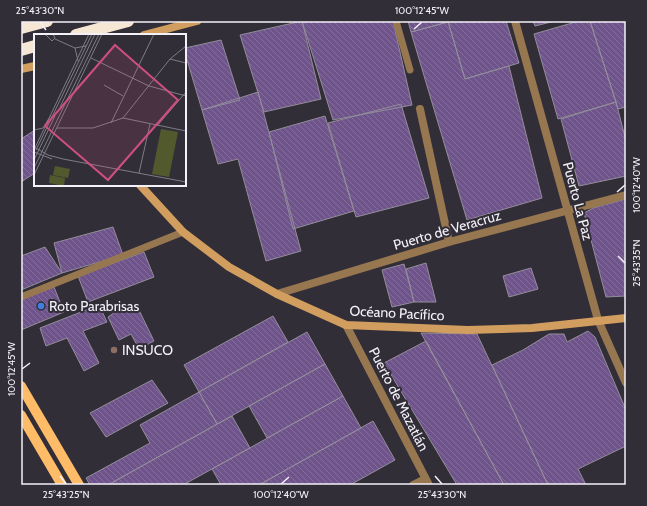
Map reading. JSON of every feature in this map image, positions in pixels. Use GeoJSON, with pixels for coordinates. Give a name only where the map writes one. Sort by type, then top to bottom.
{"type":"FeatureCollection","features":[{"type":"Feature","properties":{"kind":"highway"},"geometry":{"type":"LineString","coordinates":[[21,28],[47,21]]}},
{"type":"Feature","properties":{"kind":"highway"},"geometry":{"type":"LineString","coordinates":[[80,34],[128,21]]}},
{"type":"Feature","properties":{"kind":"highway"},"geometry":{"type":"LineString","coordinates":[[21,50],[34,46]]}},
{"type":"Feature","properties":{"kind":"main road"},"geometry":{"type":"LineString","coordinates":[[21,386],[79,485]]}},
{"type":"Feature","properties":{"kind":"main road"},"geometry":{"type":"LineString","coordinates":[[21,415],[62,485]]}},
{"type":"Feature","properties":{"kind":"street"},"geometry":{"type":"LineString","coordinates":[[148,34],[197,21]]}},
{"type":"Feature","properties":{"kind":"street","name":"Puerto La Paz"},"geometry":{"type":"LineString","coordinates":[[515,21],[598,320],[626,383]]}},
{"type":"Feature","properties":{"kind":"street"},"geometry":{"type":"LineString","coordinates":[[21,69],[34,66]]}},
{"type":"Feature","properties":{"kind":"street"},"geometry":{"type":"LineString","coordinates":[[420,109],[449,242]]}},
{"type":"Feature","properties":{"kind":"street","name":"Océano Pacífico"},"geometry":{"type":"LineString","coordinates":[[141,186],[183,232],[229,267],[277,294],[346,325],[468,330],[532,328],[626,318]]}},
{"type":"Feature","properties":{"kind":"street","name":"Puerto de Veracruz"},"geometry":{"type":"LineString","coordinates":[[277,294],[449,242],[626,195]]}},
{"type":"Feature","properties":{"kind":"street","name":"Puerto de Mazatlán"},"geometry":{"type":"LineString","coordinates":[[346,325],[427,482]]}},
{"type":"Feature","properties":{"kind":"street"},"geometry":{"type":"LineString","coordinates":[[413,485],[427,482]]}},
{"type":"Feature","properties":{"kind":"lane"},"geometry":{"type":"LineString","coordinates":[[396,21],[410,70]]}},
{"type":"Feature","properties":{"kind":"lane"},"geometry":{"type":"LineString","coordinates":[[21,297],[183,232]]}},
{"type":"Feature","properties":{"kind":"building"},"geometry":{"type":"Polygon","coordinates":[[[302,21],[393,21],[412,105],[333,120],[302,21]]]}},
{"type":"Feature","properties":{"kind":"building"},"geometry":{"type":"Polygon","coordinates":[[[302,21],[321,99],[264,112],[240,35],[302,21]]]}},
{"type":"Feature","properties":{"kind":"building"},"geometry":{"type":"Polygon","coordinates":[[[408,21],[448,21],[448,22],[411,32],[408,21]]]}},
{"type":"Feature","properties":{"kind":"building"},"geometry":{"type":"Polygon","coordinates":[[[448,21],[506,21],[519,63],[465,79],[448,21]]]}},
{"type":"Feature","properties":{"kind":"building"},"geometry":{"type":"Polygon","coordinates":[[[533,21],[555,21],[535,26],[533,21]]]}},
{"type":"Feature","properties":{"kind":"building"},"geometry":{"type":"Polygon","coordinates":[[[579,21],[590,21],[616,102],[558,119],[534,34],[579,21]]]}},
{"type":"Feature","properties":{"kind":"building"},"geometry":{"type":"Polygon","coordinates":[[[590,21],[626,21],[626,107],[618,109],[590,21]]]}},
{"type":"Feature","properties":{"kind":"building"},"geometry":{"type":"Polygon","coordinates":[[[448,22],[465,79],[509,66],[542,198],[467,220],[411,32],[448,22]]]}},
{"type":"Feature","properties":{"kind":"building"},"geometry":{"type":"Polygon","coordinates":[[[221,40],[240,100],[202,110],[186,56],[186,48],[221,40]]]}},
{"type":"Feature","properties":{"kind":"building"},"geometry":{"type":"Polygon","coordinates":[[[258,92],[301,251],[266,261],[238,159],[218,164],[202,110],[258,92]]]}},
{"type":"Feature","properties":{"kind":"building"},"geometry":{"type":"Polygon","coordinates":[[[616,102],[626,141],[626,176],[579,186],[561,119],[616,102]]]}},
{"type":"Feature","properties":{"kind":"building"},"geometry":{"type":"Polygon","coordinates":[[[401,104],[429,198],[356,217],[328,123],[401,104]]]}},
{"type":"Feature","properties":{"kind":"building"},"geometry":{"type":"Polygon","coordinates":[[[325,116],[354,211],[293,229],[269,132],[325,116]]]}},
{"type":"Feature","properties":{"kind":"building"},"geometry":{"type":"Polygon","coordinates":[[[34,131],[34,174],[21,182],[21,139],[34,131]]]}},
{"type":"Feature","properties":{"kind":"building"},"geometry":{"type":"Polygon","coordinates":[[[626,199],[626,296],[606,297],[584,213],[593,208],[626,199]]]}},
{"type":"Feature","properties":{"kind":"building"},"geometry":{"type":"Polygon","coordinates":[[[113,227],[123,255],[62,273],[54,243],[113,227]]]}},
{"type":"Feature","properties":{"kind":"building"},"geometry":{"type":"Polygon","coordinates":[[[45,247],[62,273],[21,290],[21,256],[45,247]]]}},
{"type":"Feature","properties":{"kind":"building"},"geometry":{"type":"Polygon","coordinates":[[[144,252],[154,277],[88,302],[78,276],[144,252]]]}},
{"type":"Feature","properties":{"kind":"building"},"geometry":{"type":"Polygon","coordinates":[[[426,263],[436,302],[414,302],[406,269],[426,263]]]}},
{"type":"Feature","properties":{"kind":"building"},"geometry":{"type":"Polygon","coordinates":[[[404,264],[414,302],[392,307],[382,270],[404,264]]]}},
{"type":"Feature","properties":{"kind":"building"},"geometry":{"type":"Polygon","coordinates":[[[531,268],[538,289],[509,297],[503,276],[531,268]]]}},
{"type":"Feature","properties":{"kind":"building","name":"Roto Parabrisas"},"geometry":{"type":"Polygon","coordinates":[[[54,287],[64,312],[21,330],[21,299],[54,287]]]}},
{"type":"Feature","properties":{"kind":"building"},"geometry":{"type":"Polygon","coordinates":[[[99,305],[107,322],[83,331],[99,363],[84,371],[67,338],[46,346],[40,328],[99,305]]]}},
{"type":"Feature","properties":{"kind":"building"},"geometry":{"type":"Polygon","coordinates":[[[137,306],[154,341],[139,349],[131,334],[119,340],[108,317],[121,308],[126,311],[137,306]]]}},
{"type":"Feature","properties":{"kind":"building"},"geometry":{"type":"Polygon","coordinates":[[[273,316],[288,342],[199,392],[184,365],[273,316]]]}},
{"type":"Feature","properties":{"kind":"building"},"geometry":{"type":"Polygon","coordinates":[[[588,331],[595,337],[626,410],[626,446],[578,469],[586,485],[548,485],[492,365],[523,350],[549,334],[564,334],[567,342],[588,331]]]}},
{"type":"Feature","properties":{"kind":"building"},"geometry":{"type":"Polygon","coordinates":[[[307,332],[325,364],[217,424],[199,392],[307,332]]]}},
{"type":"Feature","properties":{"kind":"building"},"geometry":{"type":"Polygon","coordinates":[[[421,333],[477,334],[548,485],[504,485],[421,333]]]}},
{"type":"Feature","properties":{"kind":"building"},"geometry":{"type":"Polygon","coordinates":[[[426,341],[504,485],[457,485],[384,363],[426,341]]]}},
{"type":"Feature","properties":{"kind":"building"},"geometry":{"type":"Polygon","coordinates":[[[325,364],[343,396],[267,438],[249,406],[325,364]]]}},
{"type":"Feature","properties":{"kind":"building"},"geometry":{"type":"Polygon","coordinates":[[[152,380],[168,403],[106,437],[90,413],[152,380]]]}},
{"type":"Feature","properties":{"kind":"building"},"geometry":{"type":"Polygon","coordinates":[[[199,392],[217,424],[108,485],[90,485],[86,478],[150,443],[140,425],[199,392]]]}},
{"type":"Feature","properties":{"kind":"building"},"geometry":{"type":"Polygon","coordinates":[[[343,396],[361,428],[259,485],[221,485],[212,469],[343,396]]]}},
{"type":"Feature","properties":{"kind":"building"},"geometry":{"type":"Polygon","coordinates":[[[232,416],[250,448],[183,485],[114,485],[113,482],[232,416]]]}},
{"type":"Feature","properties":{"kind":"building"},"geometry":{"type":"Polygon","coordinates":[[[373,421],[395,460],[350,485],[259,485],[373,421]]]}},
{"type":"Feature","properties":{"kind":"place","name":"Roto Parabrisas"},"geometry":{"type":"Point","coordinates":[41,306]}},
{"type":"Feature","properties":{"kind":"place","name":"INSUCO"},"geometry":{"type":"Point","coordinates":[114,350]}}]}
